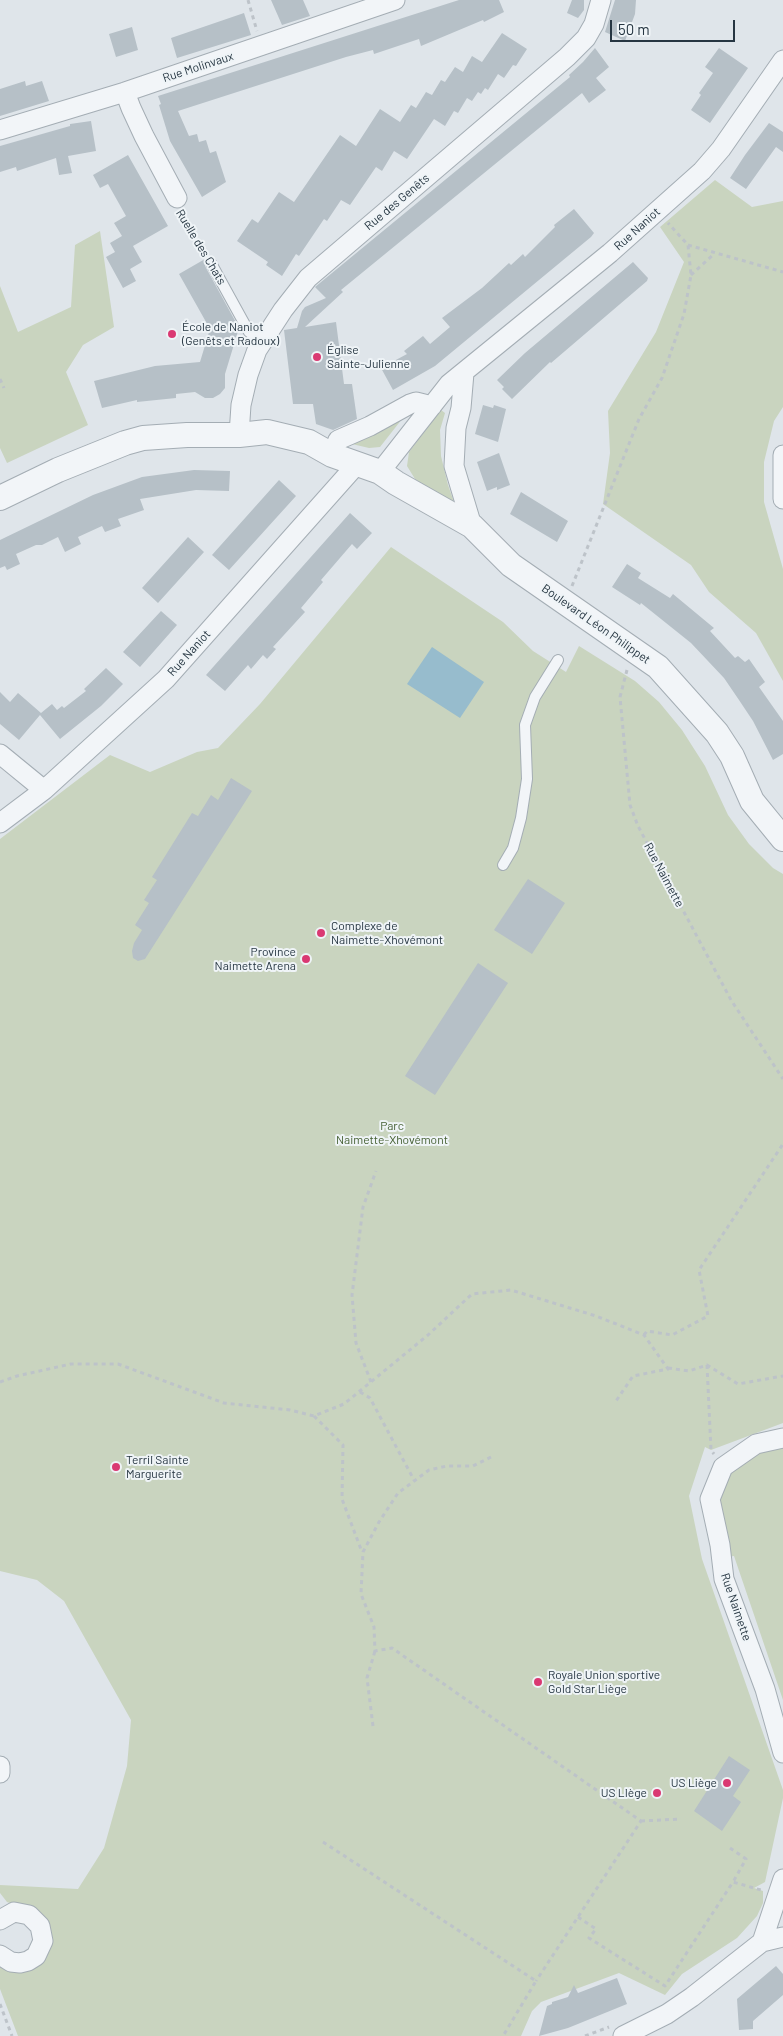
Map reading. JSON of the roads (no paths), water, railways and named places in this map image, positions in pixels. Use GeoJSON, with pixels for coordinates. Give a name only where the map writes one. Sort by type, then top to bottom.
{"type":"FeatureCollection","features":[{"type":"Feature","properties":{"kind":"street","name":"Rue Molinvaux"},"geometry":{"type":"LineString","coordinates":[[0,130],[125,92],[395,0]]}},
{"type":"Feature","properties":{"kind":"street","name":"Rue des Genêts"},"geometry":{"type":"LineString","coordinates":[[239,435],[241,405],[252,362],[261,342],[308,278],[567,57],[586,38],[594,24],[601,0]]}},
{"type":"Feature","properties":{"kind":"street","name":"Rue Naniot"},"geometry":{"type":"LineString","coordinates":[[380,472],[449,384],[610,253],[702,171],[721,149],[783,60]]}},
{"type":"Feature","properties":{"kind":"street","name":"Ruelle des Chats"},"geometry":{"type":"LineString","coordinates":[[125,92],[130,108],[177,198]]}},
{"type":"Feature","properties":{"kind":"street"},"geometry":{"type":"LineString","coordinates":[[464,373],[461,408],[456,428],[454,466],[472,526]]}},
{"type":"Feature","properties":{"kind":"street"},"geometry":{"type":"LineString","coordinates":[[332,455],[338,440],[370,426],[410,404],[416,402],[432,406]]}},
{"type":"Feature","properties":{"kind":"street","name":"Boulevard Léon Philippet"},"geometry":{"type":"LineString","coordinates":[[0,498],[58,470],[134,440],[187,435],[239,435],[267,432],[309,442],[332,455],[380,472],[472,526],[511,565],[658,667],[717,733],[732,756],[752,801],[783,839]]}},
{"type":"Feature","properties":{"kind":"street"},"geometry":{"type":"LineString","coordinates":[[783,455],[783,499]]}},
{"type":"Feature","properties":{"kind":"street","name":"Rue Naniot"},"geometry":{"type":"LineString","coordinates":[[0,823],[44,790],[166,679],[358,464]]}},
{"type":"Feature","properties":{"kind":"street"},"geometry":{"type":"LineString","coordinates":[[0,754],[44,790]]}},
{"type":"Feature","properties":{"kind":"street","name":"Rue Naimette"},"geometry":{"type":"LineString","coordinates":[[783,1438],[756,1444],[724,1467],[710,1499],[720,1545],[724,1579],[765,1689],[783,1753]]}},
{"type":"Feature","properties":{"kind":"street"},"geometry":{"type":"LineString","coordinates":[[0,1766],[0,1773]]}},
{"type":"Feature","properties":{"kind":"street"},"geometry":{"type":"LineString","coordinates":[[762,1942],[781,1888]]}},
{"type":"Feature","properties":{"kind":"street"},"geometry":{"type":"LineString","coordinates":[[0,1920],[14,1912],[22,1912],[36,1919],[43,1934],[41,1949],[36,1956],[28,1961],[20,1963],[11,1962],[0,1955]]}},
{"type":"Feature","properties":{"kind":"street"},"geometry":{"type":"LineString","coordinates":[[623,2036],[660,2018],[692,1997],[762,1942],[783,1937]]}},
{"type":"Feature","properties":{"kind":"lane","name":"Ruelle des Chats"},"geometry":{"type":"LineString","coordinates":[[211,262],[249,332],[261,342]]}},
{"type":"Feature","properties":{"kind":"lane"},"geometry":{"type":"LineString","coordinates":[[503,865],[513,848],[521,818],[527,779],[525,725],[535,697],[558,660]]}},
{"type":"Feature","properties":{"kind":"water"},"geometry":{"type":"Polygon","coordinates":[[[432,647],[484,682],[460,718],[407,684],[432,647]]]}},
{"type":"Feature","properties":{"kind":"place","name":"École de Naniot (Genêts et Radoux)"},"geometry":{"type":"Point","coordinates":[172,334]}},
{"type":"Feature","properties":{"kind":"place","name":"Église Sainte-Julienne"},"geometry":{"type":"Point","coordinates":[317,357]}},
{"type":"Feature","properties":{"kind":"place","name":"Complexe de Naimette-Xhovémont"},"geometry":{"type":"Point","coordinates":[321,933]}},
{"type":"Feature","properties":{"kind":"place","name":"Province Naimette Arena"},"geometry":{"type":"Point","coordinates":[306,959]}},
{"type":"Feature","properties":{"kind":"place","name":"Terril Sainte Marguerite"},"geometry":{"type":"Point","coordinates":[116,1467]}},
{"type":"Feature","properties":{"kind":"place","name":"Royale Union sportive Gold Star Liège"},"geometry":{"type":"Point","coordinates":[538,1682]}},
{"type":"Feature","properties":{"kind":"place","name":"US Liège"},"geometry":{"type":"Point","coordinates":[727,1783]}},
{"type":"Feature","properties":{"kind":"place","name":"US LIège"},"geometry":{"type":"Point","coordinates":[657,1793]}},
{"type":"Feature","properties":{"kind":"park label","name":"Parc Naimette-Xhovémont"},"geometry":{"type":"Point","coordinates":[392,1133]}}]}
